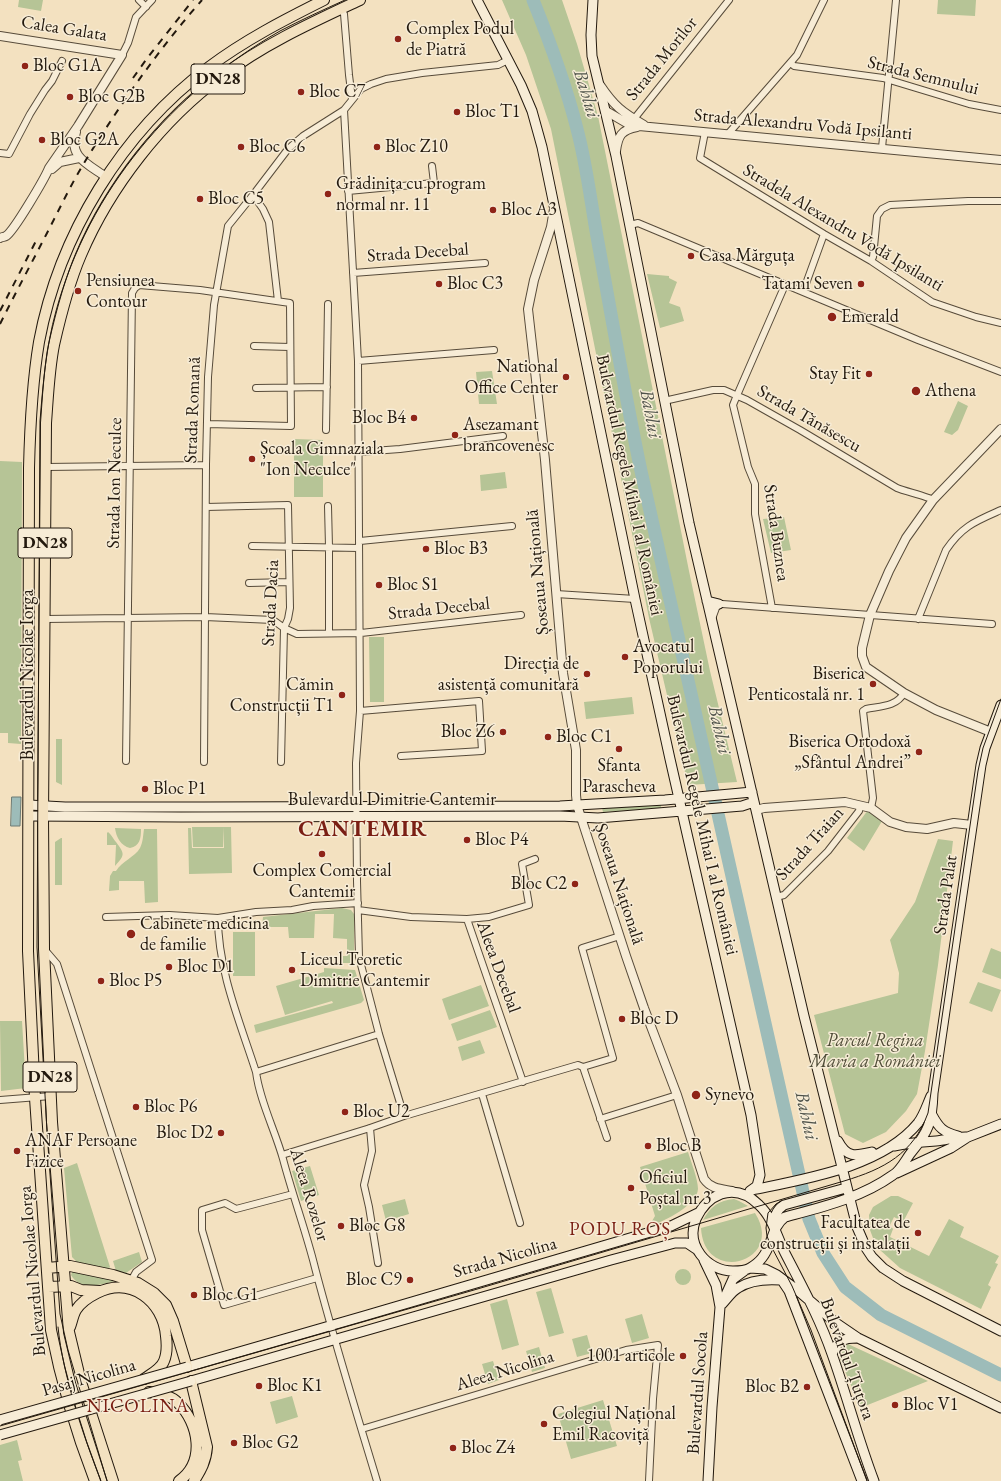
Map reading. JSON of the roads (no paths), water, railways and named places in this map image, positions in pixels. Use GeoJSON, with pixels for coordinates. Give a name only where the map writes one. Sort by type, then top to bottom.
{"type":"FeatureCollection","features":[{"type":"Feature","properties":{"kind":"main road","name":"Bulevardul Nicolae Iorga"},"geometry":{"type":"LineString","coordinates":[[95,1481],[80,1437],[57,1358],[52,1330],[35,1098],[28,951],[29,468],[30,422],[34,378],[48,304],[58,274],[90,202],[120,157],[153,117],[201,73],[252,37],[324,0]]}},
{"type":"Feature","properties":{"kind":"main road","name":"Bulevardul Nicolae Iorga"},"geometry":{"type":"LineString","coordinates":[[113,1480],[79,1375],[69,1332],[64,1286],[51,1096],[44,949],[43,817],[46,423],[49,376],[54,346],[61,314],[81,254],[121,181],[169,123],[221,76],[280,39],[360,0]]}},
{"type":"Feature","properties":{"kind":"main road","name":"Șoseaua Națională"},"geometry":{"type":"LineString","coordinates":[[477,0],[532,111],[555,204]]}},
{"type":"Feature","properties":{"kind":"main road"},"geometry":{"type":"LineString","coordinates":[[593,0],[591,35],[592,56],[616,156],[689,523],[804,1016],[846,1188],[861,1238],[872,1257],[883,1268],[903,1281],[1001,1331]]}},
{"type":"Feature","properties":{"kind":"main road","name":"Bulevardul Regele Mihai I al României"},"geometry":{"type":"LineString","coordinates":[[555,204],[635,599],[756,1140],[760,1175],[757,1186],[750,1191]]}},
{"type":"Feature","properties":{"kind":"main road"},"geometry":{"type":"LineString","coordinates":[[707,601],[719,604]]}},
{"type":"Feature","properties":{"kind":"main road","name":"Strada Palat"},"geometry":{"type":"LineString","coordinates":[[849,1198],[862,1193],[894,1175],[920,1142],[930,1124],[933,1093],[981,765],[1001,705]]}},
{"type":"Feature","properties":{"kind":"main road","name":"Bulevardul Dimitrie Cantemir"},"geometry":{"type":"LineString","coordinates":[[29,805],[196,807],[577,805],[752,792]]}},
{"type":"Feature","properties":{"kind":"main road","name":"Bulevardul Dimitrie Cantemir"},"geometry":{"type":"LineString","coordinates":[[29,816],[598,818],[695,809],[755,806]]}},
{"type":"Feature","properties":{"kind":"main road","name":"Strada Palat"},"geometry":{"type":"LineString","coordinates":[[842,1168],[891,1148],[919,1122],[933,1093]]}},
{"type":"Feature","properties":{"kind":"main road"},"geometry":{"type":"LineString","coordinates":[[932,1115],[938,1126],[943,1130],[950,1134],[964,1137]]}},
{"type":"Feature","properties":{"kind":"main road"},"geometry":{"type":"LineString","coordinates":[[832,1130],[845,1152],[860,1155],[920,1142],[964,1137],[1001,1124]]}},
{"type":"Feature","properties":{"kind":"main road"},"geometry":{"type":"LineString","coordinates":[[894,1175],[951,1148],[964,1137]]}},
{"type":"Feature","properties":{"kind":"main road"},"geometry":{"type":"LineString","coordinates":[[842,1168],[750,1191],[726,1192],[712,1199],[696,1218],[693,1229],[696,1248],[704,1260],[717,1268],[726,1271],[765,1269],[777,1275],[781,1280],[809,1299],[836,1323],[858,1338],[1001,1408]]}},
{"type":"Feature","properties":{"kind":"main road"},"geometry":{"type":"LineString","coordinates":[[749,1269],[762,1260],[765,1255],[774,1228],[774,1218],[777,1212],[784,1205],[846,1188]]}},
{"type":"Feature","properties":{"kind":"main road"},"geometry":{"type":"LineString","coordinates":[[736,1192],[747,1196],[759,1205],[768,1216],[774,1228]]}},
{"type":"Feature","properties":{"kind":"main road"},"geometry":{"type":"LineString","coordinates":[[774,1228],[785,1217],[849,1198]]}},
{"type":"Feature","properties":{"kind":"main road","name":"Strada Nicolina"},"geometry":{"type":"LineString","coordinates":[[315,1330],[671,1226],[701,1211]]}},
{"type":"Feature","properties":{"kind":"main road","name":"Bulevardul Țuțora"},"geometry":{"type":"LineString","coordinates":[[774,1228],[809,1299],[832,1354],[856,1430],[874,1479]]}},
{"type":"Feature","properties":{"kind":"main road","name":"Strada Nicolina"},"geometry":{"type":"LineString","coordinates":[[319,1345],[675,1243],[687,1243],[696,1248]]}},
{"type":"Feature","properties":{"kind":"main road","name":"Bulevardul Socola"},"geometry":{"type":"LineString","coordinates":[[704,1260],[716,1285],[721,1305],[712,1407],[708,1481]]}},
{"type":"Feature","properties":{"kind":"main road"},"geometry":{"type":"LineString","coordinates":[[47,1268],[70,1266],[113,1274],[140,1284],[154,1292],[161,1305],[173,1321],[187,1367]]}},
{"type":"Feature","properties":{"kind":"main road","name":"Bulevardul Socola"},"geometry":{"type":"LineString","coordinates":[[721,1305],[733,1279],[749,1269]]}},
{"type":"Feature","properties":{"kind":"main road"},"geometry":{"type":"LineString","coordinates":[[721,1305],[737,1288],[767,1279],[781,1280]]}},
{"type":"Feature","properties":{"kind":"main road","name":"Bulevardul Țuțora"},"geometry":{"type":"LineString","coordinates":[[781,1280],[789,1291],[861,1481]]}},
{"type":"Feature","properties":{"kind":"main road"},"geometry":{"type":"LineString","coordinates":[[48,1287],[71,1286],[81,1290],[90,1291],[121,1288],[136,1291],[161,1305]]}},
{"type":"Feature","properties":{"kind":"main road"},"geometry":{"type":"LineString","coordinates":[[69,1332],[74,1315],[79,1306],[85,1300],[102,1291]]}},
{"type":"Feature","properties":{"kind":"main road"},"geometry":{"type":"LineString","coordinates":[[144,1379],[158,1369],[164,1362],[166,1354],[166,1327],[162,1316],[161,1305]]}},
{"type":"Feature","properties":{"kind":"main road","name":"Pasaj Nicolina"},"geometry":{"type":"LineString","coordinates":[[0,1420],[315,1330]]}},
{"type":"Feature","properties":{"kind":"main road"},"geometry":{"type":"LineString","coordinates":[[832,1354],[839,1342],[848,1338],[858,1338]]}},
{"type":"Feature","properties":{"kind":"main road","name":"Pasaj Nicolina"},"geometry":{"type":"LineString","coordinates":[[0,1435],[319,1345]]}},
{"type":"Feature","properties":{"kind":"main road"},"geometry":{"type":"LineString","coordinates":[[191,1381],[207,1447],[206,1456],[201,1470],[194,1481]]}},
{"type":"Feature","properties":{"kind":"main road"},"geometry":{"type":"LineString","coordinates":[[149,1392],[168,1396],[178,1402],[193,1425],[196,1435],[197,1452],[193,1465],[184,1478],[179,1481]]}},
{"type":"Feature","properties":{"kind":"street"},"geometry":{"type":"LineString","coordinates":[[139,0],[146,7]]}},
{"type":"Feature","properties":{"kind":"street"},"geometry":{"type":"LineString","coordinates":[[45,178],[53,162],[78,126],[122,55],[128,43],[136,17],[152,0]]}},
{"type":"Feature","properties":{"kind":"street","name":"Strada Morilor"},"geometry":{"type":"LineString","coordinates":[[634,119],[729,0]]}},
{"type":"Feature","properties":{"kind":"street"},"geometry":{"type":"LineString","coordinates":[[728,134],[791,63],[824,0]]}},
{"type":"Feature","properties":{"kind":"street"},"geometry":{"type":"LineString","coordinates":[[882,148],[896,0]]}},
{"type":"Feature","properties":{"kind":"street"},"geometry":{"type":"LineString","coordinates":[[341,9],[344,14],[352,99]]}},
{"type":"Feature","properties":{"kind":"street","name":"Calea Galata"},"geometry":{"type":"LineString","coordinates":[[0,36],[122,55]]}},
{"type":"Feature","properties":{"kind":"street"},"geometry":{"type":"LineString","coordinates":[[344,110],[361,90],[371,84],[386,79],[422,73],[498,65],[508,60]]}},
{"type":"Feature","properties":{"kind":"street"},"geometry":{"type":"LineString","coordinates":[[0,152],[9,154],[30,114],[52,81],[62,61]]}},
{"type":"Feature","properties":{"kind":"street","name":"Strada Semnului"},"geometry":{"type":"LineString","coordinates":[[791,63],[794,66],[889,79],[969,104],[1001,110]]}},
{"type":"Feature","properties":{"kind":"street"},"geometry":{"type":"LineString","coordinates":[[598,82],[611,101],[620,110],[648,127]]}},
{"type":"Feature","properties":{"kind":"street","name":"Strada Decebal"},"geometry":{"type":"LineString","coordinates":[[344,110],[358,361],[361,633],[360,711],[356,763],[357,817]]}},
{"type":"Feature","properties":{"kind":"street","name":"Strada Romană"},"geometry":{"type":"LineString","coordinates":[[204,762],[207,424],[211,335],[216,291],[228,226],[254,195],[288,149],[304,136],[344,110]]}},
{"type":"Feature","properties":{"kind":"street","name":"Strada Alexandru Vodă Ipsilanti"},"geometry":{"type":"LineString","coordinates":[[606,111],[630,125],[1001,160]]}},
{"type":"Feature","properties":{"kind":"street"},"geometry":{"type":"LineString","coordinates":[[78,126],[74,138],[74,146],[79,158],[106,177]]}},
{"type":"Feature","properties":{"kind":"street"},"geometry":{"type":"LineString","coordinates":[[616,156],[618,140],[622,134],[628,129],[639,126]]}},
{"type":"Feature","properties":{"kind":"street","name":"Stradela Alexandru Vodă Ipsilanti"},"geometry":{"type":"LineString","coordinates":[[705,132],[700,158],[871,261],[932,302],[976,317],[1001,323]]}},
{"type":"Feature","properties":{"kind":"street"},"geometry":{"type":"LineString","coordinates":[[0,238],[6,236],[54,167],[60,162],[79,158]]}},
{"type":"Feature","properties":{"kind":"street"},"geometry":{"type":"LineString","coordinates":[[348,191],[434,184],[432,166]]}},
{"type":"Feature","properties":{"kind":"street"},"geometry":{"type":"LineString","coordinates":[[254,195],[263,209],[268,222],[278,301]]}},
{"type":"Feature","properties":{"kind":"street"},"geometry":{"type":"LineString","coordinates":[[871,261],[877,216],[882,209],[890,205],[1001,201]]}},
{"type":"Feature","properties":{"kind":"street","name":"Șoseaua Națională"},"geometry":{"type":"LineString","coordinates":[[555,204],[551,227],[534,280],[528,309],[545,460],[564,679],[576,750],[577,805],[644,1008],[677,1094],[704,1179],[708,1184],[715,1188],[736,1192]]}},
{"type":"Feature","properties":{"kind":"street"},"geometry":{"type":"LineString","coordinates":[[630,225],[638,223],[918,340],[1001,372]]}},
{"type":"Feature","properties":{"kind":"street"},"geometry":{"type":"LineString","coordinates":[[803,292],[824,234]]}},
{"type":"Feature","properties":{"kind":"street","name":"Strada Decebal"},"geometry":{"type":"LineString","coordinates":[[353,273],[485,263]]}},
{"type":"Feature","properties":{"kind":"street","name":"Strada Ion Neculce"},"geometry":{"type":"LineString","coordinates":[[126,761],[132,293],[133,290],[139,285],[216,291]]}},
{"type":"Feature","properties":{"kind":"street","name":"Strada Buznea"},"geometry":{"type":"LineString","coordinates":[[772,608],[756,514],[755,484],[748,468],[734,405],[785,285]]}},
{"type":"Feature","properties":{"kind":"street"},"geometry":{"type":"LineString","coordinates":[[207,424],[291,426],[290,303],[216,291]]}},
{"type":"Feature","properties":{"kind":"street"},"geometry":{"type":"LineString","coordinates":[[326,430],[328,304]]}},
{"type":"Feature","properties":{"kind":"street"},"geometry":{"type":"LineString","coordinates":[[254,346],[290,347]]}},
{"type":"Feature","properties":{"kind":"street"},"geometry":{"type":"LineString","coordinates":[[358,361],[494,350]]}},
{"type":"Feature","properties":{"kind":"street"},"geometry":{"type":"LineString","coordinates":[[256,388],[327,387]]}},
{"type":"Feature","properties":{"kind":"street","name":"Strada Tănăsescu"},"geometry":{"type":"LineString","coordinates":[[664,401],[713,390],[724,390],[737,395],[800,430],[897,488],[908,493],[930,497],[932,500]]}},
{"type":"Feature","properties":{"kind":"street"},"geometry":{"type":"LineString","coordinates":[[991,732],[936,710],[904,692],[866,667],[862,656],[862,648],[870,615],[900,549],[932,500],[1001,429]]}},
{"type":"Feature","properties":{"kind":"street"},"geometry":{"type":"LineString","coordinates":[[359,452],[400,449],[503,436]]}},
{"type":"Feature","properties":{"kind":"street"},"geometry":{"type":"LineString","coordinates":[[46,468],[206,464]]}},
{"type":"Feature","properties":{"kind":"street","name":"Strada Dacia"},"geometry":{"type":"LineString","coordinates":[[206,507],[288,505],[290,608],[284,628],[281,762]]}},
{"type":"Feature","properties":{"kind":"street"},"geometry":{"type":"LineString","coordinates":[[328,506],[329,632]]}},
{"type":"Feature","properties":{"kind":"street"},"geometry":{"type":"LineString","coordinates":[[918,619],[946,550],[971,524],[1001,510]]}},
{"type":"Feature","properties":{"kind":"street"},"geometry":{"type":"LineString","coordinates":[[252,546],[329,547],[512,526]]}},
{"type":"Feature","properties":{"kind":"street"},"geometry":{"type":"LineString","coordinates":[[249,583],[289,582]]}},
{"type":"Feature","properties":{"kind":"street"},"geometry":{"type":"LineString","coordinates":[[556,594],[635,599]]}},
{"type":"Feature","properties":{"kind":"street"},"geometry":{"type":"LineString","coordinates":[[712,620],[719,604],[992,624]]}},
{"type":"Feature","properties":{"kind":"street","name":"Strada Decebal"},"geometry":{"type":"LineString","coordinates":[[361,633],[521,615]]}},
{"type":"Feature","properties":{"kind":"street"},"geometry":{"type":"LineString","coordinates":[[45,619],[206,617],[273,620],[284,628],[297,634],[329,632],[361,633]]}},
{"type":"Feature","properties":{"kind":"street","name":"Strada Traian"},"geometry":{"type":"LineString","coordinates":[[870,808],[873,798],[863,711],[866,709],[893,704],[900,700],[904,692]]}},
{"type":"Feature","properties":{"kind":"street"},"geometry":{"type":"LineString","coordinates":[[360,711],[479,701],[482,751],[401,756]]}},
{"type":"Feature","properties":{"kind":"street"},"geometry":{"type":"LineString","coordinates":[[755,806],[764,808],[845,802],[870,808],[890,822],[906,827],[927,829],[954,823],[972,825]]}},
{"type":"Feature","properties":{"kind":"street","name":"Strada Traian"},"geometry":{"type":"LineString","coordinates":[[776,897],[784,895],[828,851],[859,811],[860,806]]}},
{"type":"Feature","properties":{"kind":"street"},"geometry":{"type":"LineString","coordinates":[[357,817],[358,906],[361,965],[379,1034],[404,1116]]}},
{"type":"Feature","properties":{"kind":"street"},"geometry":{"type":"LineString","coordinates":[[467,919],[489,917],[529,905],[522,864],[535,859]]}},
{"type":"Feature","properties":{"kind":"street","name":"Aleea Decebal"},"geometry":{"type":"LineString","coordinates":[[106,917],[169,915],[218,918],[256,912],[292,910],[313,906],[358,906],[410,917],[467,919],[523,1082]]}},
{"type":"Feature","properties":{"kind":"street","name":"Aleea Rozelor"},"geometry":{"type":"LineString","coordinates":[[218,918],[218,938],[223,968],[256,1072],[258,1086],[282,1155],[292,1194],[313,1260],[377,1481]]}},
{"type":"Feature","properties":{"kind":"street"},"geometry":{"type":"LineString","coordinates":[[282,1155],[404,1116],[578,1065],[584,1067],[613,1058],[582,948],[620,936]]}},
{"type":"Feature","properties":{"kind":"street"},"geometry":{"type":"LineString","coordinates":[[44,949],[57,964],[152,1260],[136,1272],[131,1281]]}},
{"type":"Feature","properties":{"kind":"street"},"geometry":{"type":"LineString","coordinates":[[256,1072],[379,1034]]}},
{"type":"Feature","properties":{"kind":"street"},"geometry":{"type":"LineString","coordinates":[[584,1067],[607,1138]]}},
{"type":"Feature","properties":{"kind":"street"},"geometry":{"type":"LineString","coordinates":[[482,1094],[520,1223]]}},
{"type":"Feature","properties":{"kind":"street"},"geometry":{"type":"LineString","coordinates":[[600,1120],[677,1094]]}},
{"type":"Feature","properties":{"kind":"street"},"geometry":{"type":"LineString","coordinates":[[0,1100],[51,1096]]}},
{"type":"Feature","properties":{"kind":"street"},"geometry":{"type":"LineString","coordinates":[[370,1128],[372,1151],[364,1185],[378,1263]]}},
{"type":"Feature","properties":{"kind":"street"},"geometry":{"type":"LineString","coordinates":[[292,1194],[236,1209],[225,1203],[202,1210],[202,1230],[224,1305],[317,1278]]}},
{"type":"Feature","properties":{"kind":"street","name":"Aleea Nicolina"},"geometry":{"type":"LineString","coordinates":[[362,1429],[626,1350],[658,1345],[653,1399],[649,1481]]}},
{"type":"Feature","properties":{"kind":"street"},"geometry":{"type":"LineString","coordinates":[[861,1481],[874,1479]]}},
{"type":"Feature","properties":{"kind":"water"},"geometry":{"type":"Polygon","coordinates":[[[12,797],[21,797],[20,826],[11,826],[12,797]]]}},
{"type":"Feature","properties":{"kind":"waterway","name":"Bahlui"},"geometry":{"type":"LineString","coordinates":[[533,0],[563,80],[580,143],[641,471],[809,1219],[823,1253],[845,1287],[881,1315],[1001,1375]]}},
{"type":"Feature","properties":{"kind":"tram line"},"geometry":{"type":"LineString","coordinates":[[107,1481],[68,1350],[60,1314],[47,1132],[37,947],[40,421],[47,352],[56,311],[71,267],[90,225],[113,186],[140,149],[170,115],[204,84],[241,56],[280,31],[345,0]]}},
{"type":"Feature","properties":{"kind":"tram line"},"geometry":{"type":"LineString","coordinates":[[0,1426],[474,1290],[844,1181],[872,1171],[895,1158],[914,1139],[922,1127],[928,1113],[978,771],[983,748],[1001,699]]}},
{"type":"Feature","properties":{"kind":"tram line"},"geometry":{"type":"LineString","coordinates":[[781,1201],[768,1213],[766,1228],[767,1236],[792,1286],[811,1330],[867,1481]]}},
{"type":"Feature","properties":{"kind":"tram line"},"geometry":{"type":"LineString","coordinates":[[58,1327],[69,1385],[87,1444],[101,1481]]}},
{"type":"Feature","properties":{"kind":"railway"},"geometry":{"type":"LineString","coordinates":[[133,78],[193,0]]}},
{"type":"Feature","properties":{"kind":"railway"},"geometry":{"type":"LineString","coordinates":[[0,324],[67,194],[89,155],[142,75],[202,0]]}},
{"type":"Feature","properties":{"kind":"railway"},"geometry":{"type":"LineString","coordinates":[[0,311],[38,237]]}},
{"type":"Feature","properties":{"kind":"place","name":"Complex Podul de Piatră"},"geometry":{"type":"Point","coordinates":[398,39]}},
{"type":"Feature","properties":{"kind":"place","name":"Bloc G1A"},"geometry":{"type":"Point","coordinates":[25,66]}},
{"type":"Feature","properties":{"kind":"place","name":"Bloc C7"},"geometry":{"type":"Point","coordinates":[301,92]}},
{"type":"Feature","properties":{"kind":"place","name":"Bloc G2B"},"geometry":{"type":"Point","coordinates":[70,97]}},
{"type":"Feature","properties":{"kind":"place","name":"Bloc T1"},"geometry":{"type":"Point","coordinates":[457,112]}},
{"type":"Feature","properties":{"kind":"place","name":"Bloc G2A"},"geometry":{"type":"Point","coordinates":[42,140]}},
{"type":"Feature","properties":{"kind":"place","name":"Bloc C6"},"geometry":{"type":"Point","coordinates":[241,147]}},
{"type":"Feature","properties":{"kind":"place","name":"Bloc Z10"},"geometry":{"type":"Point","coordinates":[377,147]}},
{"type":"Feature","properties":{"kind":"place","name":"Grădinița cu program normal nr. 11"},"geometry":{"type":"Point","coordinates":[328,194]}},
{"type":"Feature","properties":{"kind":"place","name":"Bloc C5"},"geometry":{"type":"Point","coordinates":[200,199]}},
{"type":"Feature","properties":{"kind":"place","name":"Bloc A3"},"geometry":{"type":"Point","coordinates":[493,210]}},
{"type":"Feature","properties":{"kind":"place","name":"Casa Mărguța"},"geometry":{"type":"Point","coordinates":[691,256]}},
{"type":"Feature","properties":{"kind":"place","name":"Bloc C3"},"geometry":{"type":"Point","coordinates":[439,284]}},
{"type":"Feature","properties":{"kind":"place","name":"Tatami Seven"},"geometry":{"type":"Point","coordinates":[861,284]}},
{"type":"Feature","properties":{"kind":"place","name":"Pensiunea Contour"},"geometry":{"type":"Point","coordinates":[78,291]}},
{"type":"Feature","properties":{"kind":"place","name":"Emerald"},"geometry":{"type":"Point","coordinates":[832,317]}},
{"type":"Feature","properties":{"kind":"place","name":"Stay Fit"},"geometry":{"type":"Point","coordinates":[869,374]}},
{"type":"Feature","properties":{"kind":"place","name":"National Office Center"},"geometry":{"type":"Point","coordinates":[566,377]}},
{"type":"Feature","properties":{"kind":"place","name":"Athena"},"geometry":{"type":"Point","coordinates":[916,391]}},
{"type":"Feature","properties":{"kind":"place","name":"Bloc B4"},"geometry":{"type":"Point","coordinates":[414,418]}},
{"type":"Feature","properties":{"kind":"place","name":"Asezamant brancovenesc"},"geometry":{"type":"Point","coordinates":[455,435]}},
{"type":"Feature","properties":{"kind":"place","name":"Școala Gimnaziala \"Ion Neculce\""},"geometry":{"type":"Point","coordinates":[252,459]}},
{"type":"Feature","properties":{"kind":"place","name":"Bloc B3"},"geometry":{"type":"Point","coordinates":[426,549]}},
{"type":"Feature","properties":{"kind":"place","name":"Bloc S1"},"geometry":{"type":"Point","coordinates":[379,585]}},
{"type":"Feature","properties":{"kind":"place","name":"Avocatul Poporului"},"geometry":{"type":"Point","coordinates":[625,657]}},
{"type":"Feature","properties":{"kind":"place","name":"Direcția de asistență comunitară"},"geometry":{"type":"Point","coordinates":[587,674]}},
{"type":"Feature","properties":{"kind":"place","name":"Biserica Penticostală nr. 1"},"geometry":{"type":"Point","coordinates":[873,684]}},
{"type":"Feature","properties":{"kind":"place","name":"Cămin Construcții T1"},"geometry":{"type":"Point","coordinates":[342,695]}},
{"type":"Feature","properties":{"kind":"place","name":"Bloc Z6"},"geometry":{"type":"Point","coordinates":[503,732]}},
{"type":"Feature","properties":{"kind":"place","name":"Bloc C1"},"geometry":{"type":"Point","coordinates":[548,737]}},
{"type":"Feature","properties":{"kind":"place","name":"Sfanta Parascheva"},"geometry":{"type":"Point","coordinates":[619,749]}},
{"type":"Feature","properties":{"kind":"place","name":"Biserica Ortodoxă „Sfântul Andrei”"},"geometry":{"type":"Point","coordinates":[919,752]}},
{"type":"Feature","properties":{"kind":"place","name":"Bloc P1"},"geometry":{"type":"Point","coordinates":[145,789]}},
{"type":"Feature","properties":{"kind":"place","name":"Bloc P4"},"geometry":{"type":"Point","coordinates":[467,840]}},
{"type":"Feature","properties":{"kind":"place","name":"Complex Comercial Cantemir"},"geometry":{"type":"Point","coordinates":[322,854]}},
{"type":"Feature","properties":{"kind":"place","name":"Bloc C2"},"geometry":{"type":"Point","coordinates":[575,884]}},
{"type":"Feature","properties":{"kind":"place","name":"Cabinete medicina de familie"},"geometry":{"type":"Point","coordinates":[131,934]}},
{"type":"Feature","properties":{"kind":"place","name":"Bloc D1"},"geometry":{"type":"Point","coordinates":[169,967]}},
{"type":"Feature","properties":{"kind":"place","name":"Liceul Teoretic Dimitrie Cantemir"},"geometry":{"type":"Point","coordinates":[292,970]}},
{"type":"Feature","properties":{"kind":"place","name":"Bloc P5"},"geometry":{"type":"Point","coordinates":[101,981]}},
{"type":"Feature","properties":{"kind":"place","name":"Bloc D"},"geometry":{"type":"Point","coordinates":[622,1019]}},
{"type":"Feature","properties":{"kind":"place","name":"Synevo"},"geometry":{"type":"Point","coordinates":[696,1095]}},
{"type":"Feature","properties":{"kind":"place","name":"Bloc P6"},"geometry":{"type":"Point","coordinates":[136,1107]}},
{"type":"Feature","properties":{"kind":"place","name":"Bloc U2"},"geometry":{"type":"Point","coordinates":[345,1112]}},
{"type":"Feature","properties":{"kind":"place","name":"Bloc D2"},"geometry":{"type":"Point","coordinates":[221,1133]}},
{"type":"Feature","properties":{"kind":"place","name":"Bloc B"},"geometry":{"type":"Point","coordinates":[648,1146]}},
{"type":"Feature","properties":{"kind":"place","name":"ANAF Persoane Fizice"},"geometry":{"type":"Point","coordinates":[17,1151]}},
{"type":"Feature","properties":{"kind":"place","name":"Oficiul Poștal nr 3"},"geometry":{"type":"Point","coordinates":[631,1188]}},
{"type":"Feature","properties":{"kind":"place","name":"Bloc G8"},"geometry":{"type":"Point","coordinates":[341,1226]}},
{"type":"Feature","properties":{"kind":"place","name":"Facultatea de construcții și instalații"},"geometry":{"type":"Point","coordinates":[918,1233]}},
{"type":"Feature","properties":{"kind":"place","name":"Bloc C9"},"geometry":{"type":"Point","coordinates":[410,1280]}},
{"type":"Feature","properties":{"kind":"place","name":"Bloc G1"},"geometry":{"type":"Point","coordinates":[194,1295]}},
{"type":"Feature","properties":{"kind":"place","name":"1001 articole"},"geometry":{"type":"Point","coordinates":[683,1356]}},
{"type":"Feature","properties":{"kind":"place","name":"Bloc K1"},"geometry":{"type":"Point","coordinates":[259,1386]}},
{"type":"Feature","properties":{"kind":"place","name":"Bloc B2"},"geometry":{"type":"Point","coordinates":[807,1387]}},
{"type":"Feature","properties":{"kind":"place","name":"Bloc V1"},"geometry":{"type":"Point","coordinates":[895,1405]}},
{"type":"Feature","properties":{"kind":"place","name":"Colegiul Național Emil Racoviță"},"geometry":{"type":"Point","coordinates":[544,1424]}},
{"type":"Feature","properties":{"kind":"place","name":"Bloc G2"},"geometry":{"type":"Point","coordinates":[234,1443]}},
{"type":"Feature","properties":{"kind":"place","name":"Bloc Z4"},"geometry":{"type":"Point","coordinates":[453,1448]}},
{"type":"Feature","properties":{"kind":"district","name":"CANTEMIR"},"geometry":{"type":"Point","coordinates":[363,830]}},
{"type":"Feature","properties":{"kind":"district","name":"PODU ROȘ"},"geometry":{"type":"Point","coordinates":[620,1230]}},
{"type":"Feature","properties":{"kind":"district","name":"NICOLINA"},"geometry":{"type":"Point","coordinates":[138,1407]}},
{"type":"Feature","properties":{"kind":"park label","name":"Parcul Regina Maria a României"},"geometry":{"type":"Point","coordinates":[875,1051]}}]}
